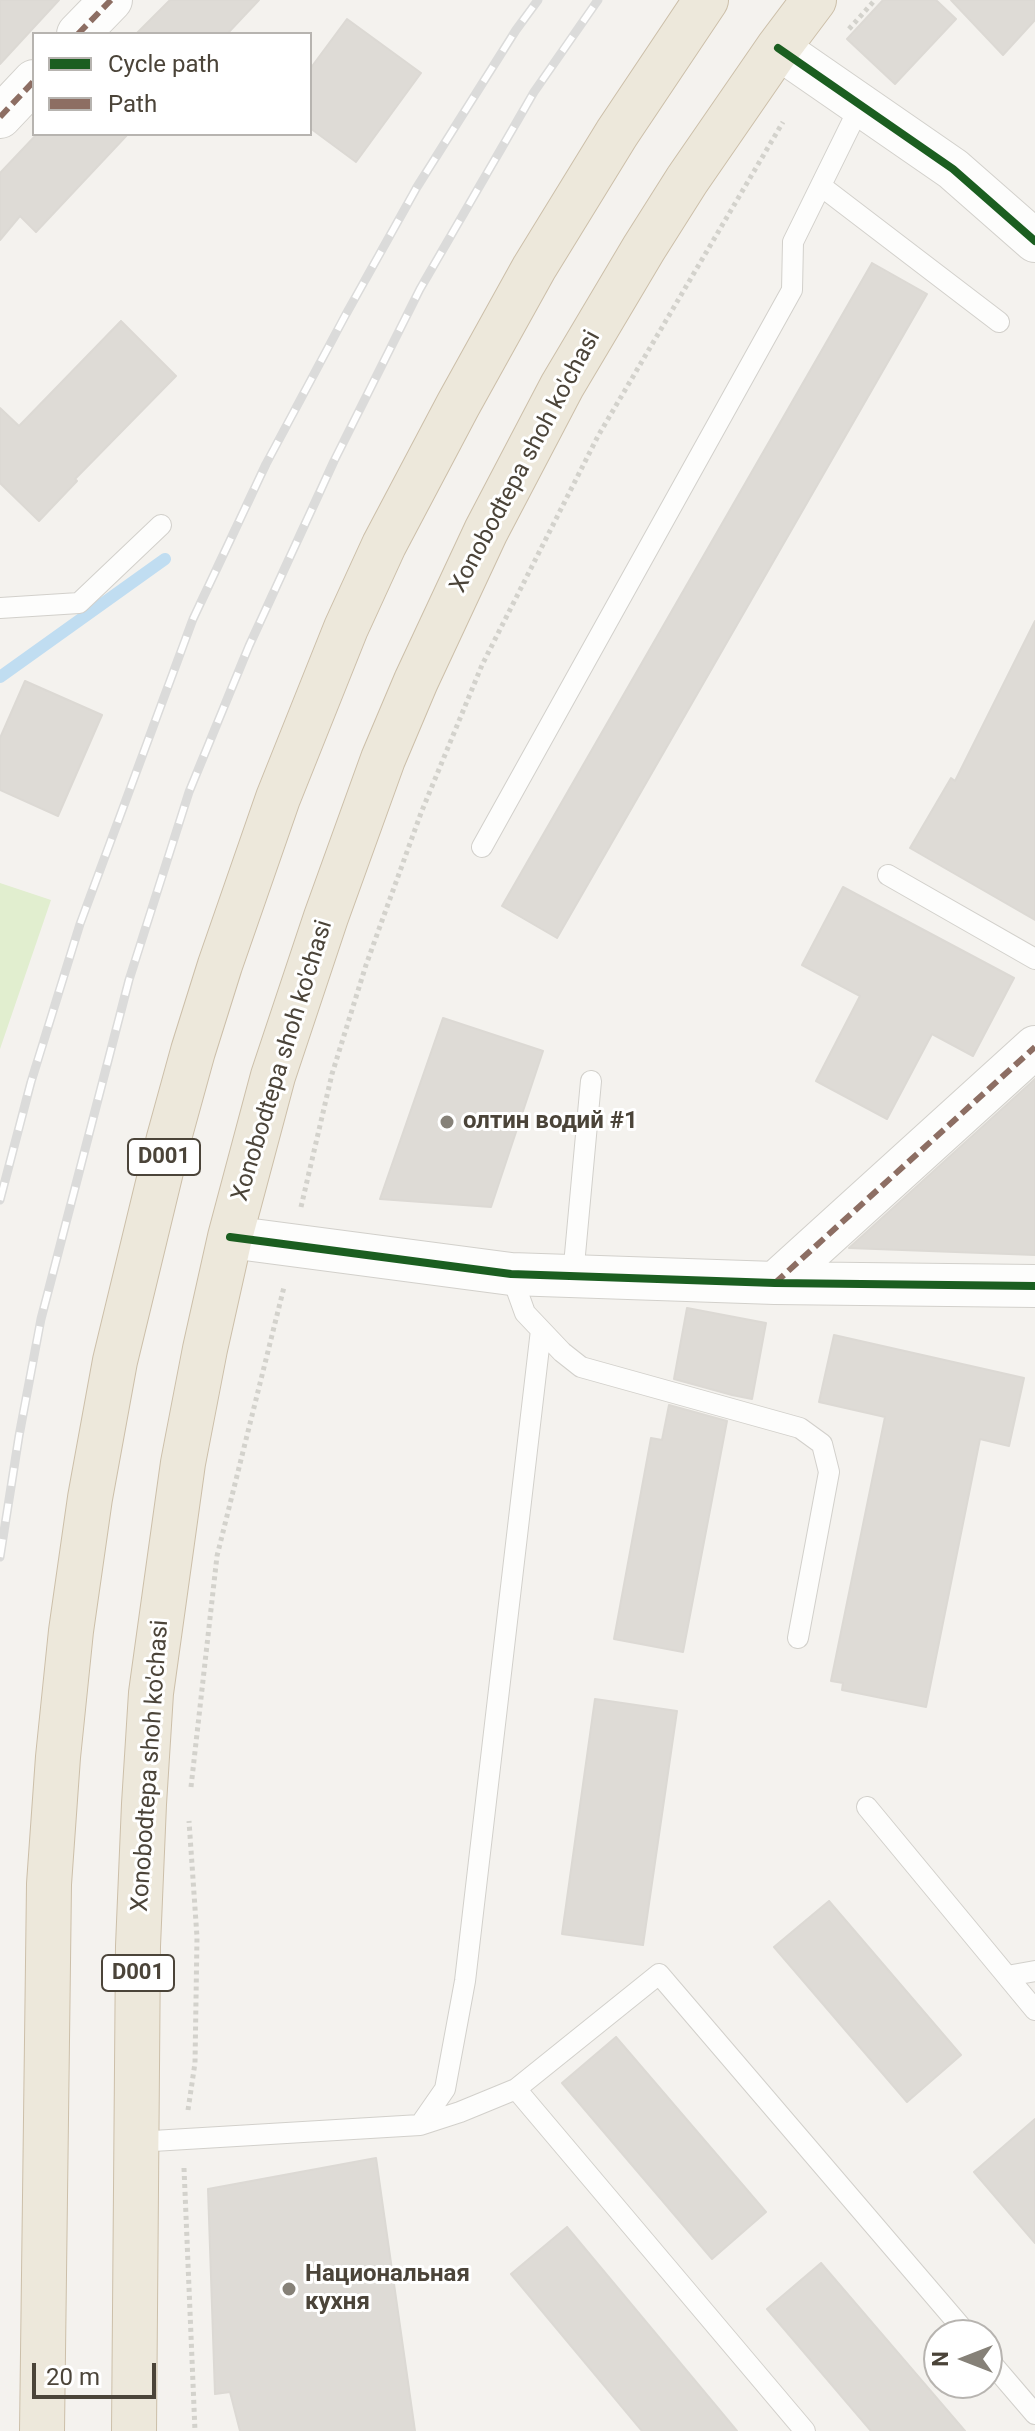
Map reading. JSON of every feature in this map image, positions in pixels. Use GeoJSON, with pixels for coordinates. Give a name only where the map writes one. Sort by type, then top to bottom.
{"type":"FeatureCollection","features":[{"type":"Feature","properties":{"kind":"highway","name":"D001"},"geometry":{"type":"LineString","coordinates":[[42,2431],[49,1884],[58,1757],[71,1631],[90,1498],[115,1361],[169,1138],[216,979],[278,798],[334,656],[384,545],[495,336],[542,255],[625,120],[706,0]]}},
{"type":"Feature","properties":{"kind":"highway","name":"Xonobodtepa shoh ko'chasi"},"geometry":{"type":"LineString","coordinates":[[134,2431],[138,1946],[151,1693],[183,1463],[205,1349],[230,1237],[273,1076],[383,759],[451,603],[523,458],[603,316],[687,180],[795,60],[814,0]]}},
{"type":"Feature","properties":{"kind":"street"},"geometry":{"type":"LineString","coordinates":[[80,32],[111,0]]}},
{"type":"Feature","properties":{"kind":"street"},"geometry":{"type":"LineString","coordinates":[[795,60],[953,169],[1035,241]]}},
{"type":"Feature","properties":{"kind":"street"},"geometry":{"type":"LineString","coordinates":[[0,117],[32,83]]}},
{"type":"Feature","properties":{"kind":"street"},"geometry":{"type":"LineString","coordinates":[[775,1283],[1035,1047]]}},
{"type":"Feature","properties":{"kind":"street"},"geometry":{"type":"LineString","coordinates":[[230,1237],[511,1274],[775,1283],[1035,1286]]}},
{"type":"Feature","properties":{"kind":"lane"},"geometry":{"type":"LineString","coordinates":[[482,847],[792,290],[793,242],[860,106]]}},
{"type":"Feature","properties":{"kind":"lane"},"geometry":{"type":"LineString","coordinates":[[821,186],[999,322]]}},
{"type":"Feature","properties":{"kind":"lane"},"geometry":{"type":"LineString","coordinates":[[0,608],[79,603],[161,525]]}},
{"type":"Feature","properties":{"kind":"lane"},"geometry":{"type":"LineString","coordinates":[[888,875],[1035,959]]}},
{"type":"Feature","properties":{"kind":"lane"},"geometry":{"type":"LineString","coordinates":[[573,1276],[591,1081]]}},
{"type":"Feature","properties":{"kind":"lane"},"geometry":{"type":"LineString","coordinates":[[511,1274],[525,1313],[581,1367],[800,1428],[822,1444],[829,1472],[798,1638]]}},
{"type":"Feature","properties":{"kind":"lane"},"geometry":{"type":"LineString","coordinates":[[420,2125],[445,2089],[465,1981],[541,1330]]}},
{"type":"Feature","properties":{"kind":"lane"},"geometry":{"type":"LineString","coordinates":[[867,1807],[1035,2010]]}},
{"type":"Feature","properties":{"kind":"lane"},"geometry":{"type":"LineString","coordinates":[[1007,1976],[1035,1971]]}},
{"type":"Feature","properties":{"kind":"lane"},"geometry":{"type":"LineString","coordinates":[[136,2142],[420,2125],[516,2089],[659,1974],[954,2319]]}},
{"type":"Feature","properties":{"kind":"lane"},"geometry":{"type":"LineString","coordinates":[[516,2089],[805,2431]]}},
{"type":"Feature","properties":{"kind":"lane"},"geometry":{"type":"LineString","coordinates":[[1003,2377],[1035,2414]]}},
{"type":"Feature","properties":{"kind":"path"},"geometry":{"type":"LineString","coordinates":[[190,1796],[217,1556],[294,1247],[305,1183],[332,1074],[366,965],[421,813],[482,665],[795,60],[875,0]]}},
{"type":"Feature","properties":{"kind":"path"},"geometry":{"type":"LineString","coordinates":[[189,1811],[197,1937],[196,2019],[195,2063],[183,2140],[195,2431]]}},
{"type":"Feature","properties":{"kind":"green space"},"geometry":{"type":"Polygon","coordinates":[[[0,883],[51,900],[0,1049],[0,883]]]}},
{"type":"Feature","properties":{"kind":"building"},"geometry":{"type":"Polygon","coordinates":[[[0,0],[59,0],[0,64],[0,0]]]}},
{"type":"Feature","properties":{"kind":"building"},"geometry":{"type":"Polygon","coordinates":[[[170,0],[259,0],[229,32],[138,32],[170,0]]]}},
{"type":"Feature","properties":{"kind":"building"},"geometry":{"type":"Polygon","coordinates":[[[883,0],[936,0],[956,19],[895,84],[847,39],[883,0]]]}},
{"type":"Feature","properties":{"kind":"building"},"geometry":{"type":"Polygon","coordinates":[[[951,0],[1035,0],[1035,20],[1003,55],[951,0]]]}},
{"type":"Feature","properties":{"kind":"building"},"geometry":{"type":"Polygon","coordinates":[[[347,19],[421,73],[356,162],[312,129],[312,66],[347,19]]]}},
{"type":"Feature","properties":{"kind":"building"},"geometry":{"type":"Polygon","coordinates":[[[35,136],[126,136],[36,232],[20,216],[0,240],[0,173],[35,136]]]}},
{"type":"Feature","properties":{"kind":"building"},"geometry":{"type":"Polygon","coordinates":[[[872,263],[927,294],[557,938],[502,906],[872,263]]]}},
{"type":"Feature","properties":{"kind":"building"},"geometry":{"type":"Polygon","coordinates":[[[121,321],[176,376],[75,479],[77,481],[39,521],[0,483],[0,408],[19,426],[121,321]]]}},
{"type":"Feature","properties":{"kind":"building"},"geometry":{"type":"Polygon","coordinates":[[[1035,621],[1035,920],[910,848],[951,778],[955,781],[1035,621]]]}},
{"type":"Feature","properties":{"kind":"building"},"geometry":{"type":"Polygon","coordinates":[[[25,681],[102,715],[58,816],[0,790],[0,738],[25,681]]]}},
{"type":"Feature","properties":{"kind":"building"},"geometry":{"type":"Polygon","coordinates":[[[843,887],[1014,978],[973,1056],[932,1034],[887,1119],[816,1081],[860,996],[802,965],[843,887]]]}},
{"type":"Feature","properties":{"kind":"building"},"geometry":{"type":"Polygon","coordinates":[[[443,1018],[543,1051],[491,1207],[380,1199],[443,1018]]]}},
{"type":"Feature","properties":{"kind":"building"},"geometry":{"type":"Polygon","coordinates":[[[1035,1079],[1035,1255],[849,1248],[1035,1079]]]}},
{"type":"Feature","properties":{"kind":"building"},"geometry":{"type":"Polygon","coordinates":[[[687,1308],[766,1323],[752,1399],[674,1379],[687,1308]]]}},
{"type":"Feature","properties":{"kind":"building"},"geometry":{"type":"Polygon","coordinates":[[[834,1335],[1024,1378],[1009,1446],[980,1439],[926,1707],[842,1690],[843,1683],[831,1681],[885,1417],[819,1402],[834,1335]]]}},
{"type":"Feature","properties":{"kind":"building"},"geometry":{"type":"Polygon","coordinates":[[[669,1405],[727,1421],[683,1652],[614,1639],[651,1438],[662,1440],[669,1405]]]}},
{"type":"Feature","properties":{"kind":"building"},"geometry":{"type":"Polygon","coordinates":[[[595,1699],[677,1711],[643,1945],[562,1934],[595,1699]]]}},
{"type":"Feature","properties":{"kind":"building"},"geometry":{"type":"Polygon","coordinates":[[[829,1901],[961,2055],[907,2102],[774,1947],[829,1901]]]}},
{"type":"Feature","properties":{"kind":"building"},"geometry":{"type":"Polygon","coordinates":[[[616,2037],[766,2212],[712,2259],[562,2083],[616,2037]]]}},
{"type":"Feature","properties":{"kind":"building"},"geometry":{"type":"Polygon","coordinates":[[[1035,2119],[1035,2243],[974,2172],[1035,2119]]]}},
{"type":"Feature","properties":{"kind":"building"},"geometry":{"type":"Polygon","coordinates":[[[376,2158],[415,2431],[240,2431],[230,2392],[215,2394],[208,2189],[376,2158]]]}},
{"type":"Feature","properties":{"kind":"building"},"geometry":{"type":"Polygon","coordinates":[[[567,2227],[737,2431],[642,2431],[511,2274],[567,2227]]]}},
{"type":"Feature","properties":{"kind":"building"},"geometry":{"type":"Polygon","coordinates":[[[821,2263],[923,2382],[923,2399],[938,2399],[965,2431],[871,2431],[767,2309],[821,2263]]]}},
{"type":"Feature","properties":{"kind":"waterway"},"geometry":{"type":"LineString","coordinates":[[0,677],[165,559]]}},
{"type":"Feature","properties":{"kind":"railway"},"geometry":{"type":"LineString","coordinates":[[0,1200],[31,1082],[80,924],[193,619],[266,464],[345,316],[417,187],[538,0]]}},
{"type":"Feature","properties":{"kind":"railway"},"geometry":{"type":"LineString","coordinates":[[0,1557],[41,1319],[129,980],[189,792],[249,646],[334,461],[420,289],[534,92],[598,0]]}},
{"type":"Feature","properties":{"kind":"marked path"},"geometry":{"type":"LineString","coordinates":[[80,32],[111,0]]}},
{"type":"Feature","properties":{"kind":"marked path"},"geometry":{"type":"LineString","coordinates":[[0,117],[32,83]]}},
{"type":"Feature","properties":{"kind":"marked path"},"geometry":{"type":"LineString","coordinates":[[775,1283],[1035,1047]]}},
{"type":"Feature","properties":{"kind":"cycle path"},"geometry":{"type":"LineString","coordinates":[[778,48],[953,169],[1035,241]]}},
{"type":"Feature","properties":{"kind":"cycle path"},"geometry":{"type":"LineString","coordinates":[[230,1237],[511,1274],[775,1283],[1035,1286]]}},
{"type":"Feature","properties":{"kind":"place","name":"олтин водий #1"},"geometry":{"type":"Point","coordinates":[447,1122]}},
{"type":"Feature","properties":{"kind":"place","name":"Национальная кухня"},"geometry":{"type":"Point","coordinates":[289,2289]}}]}
